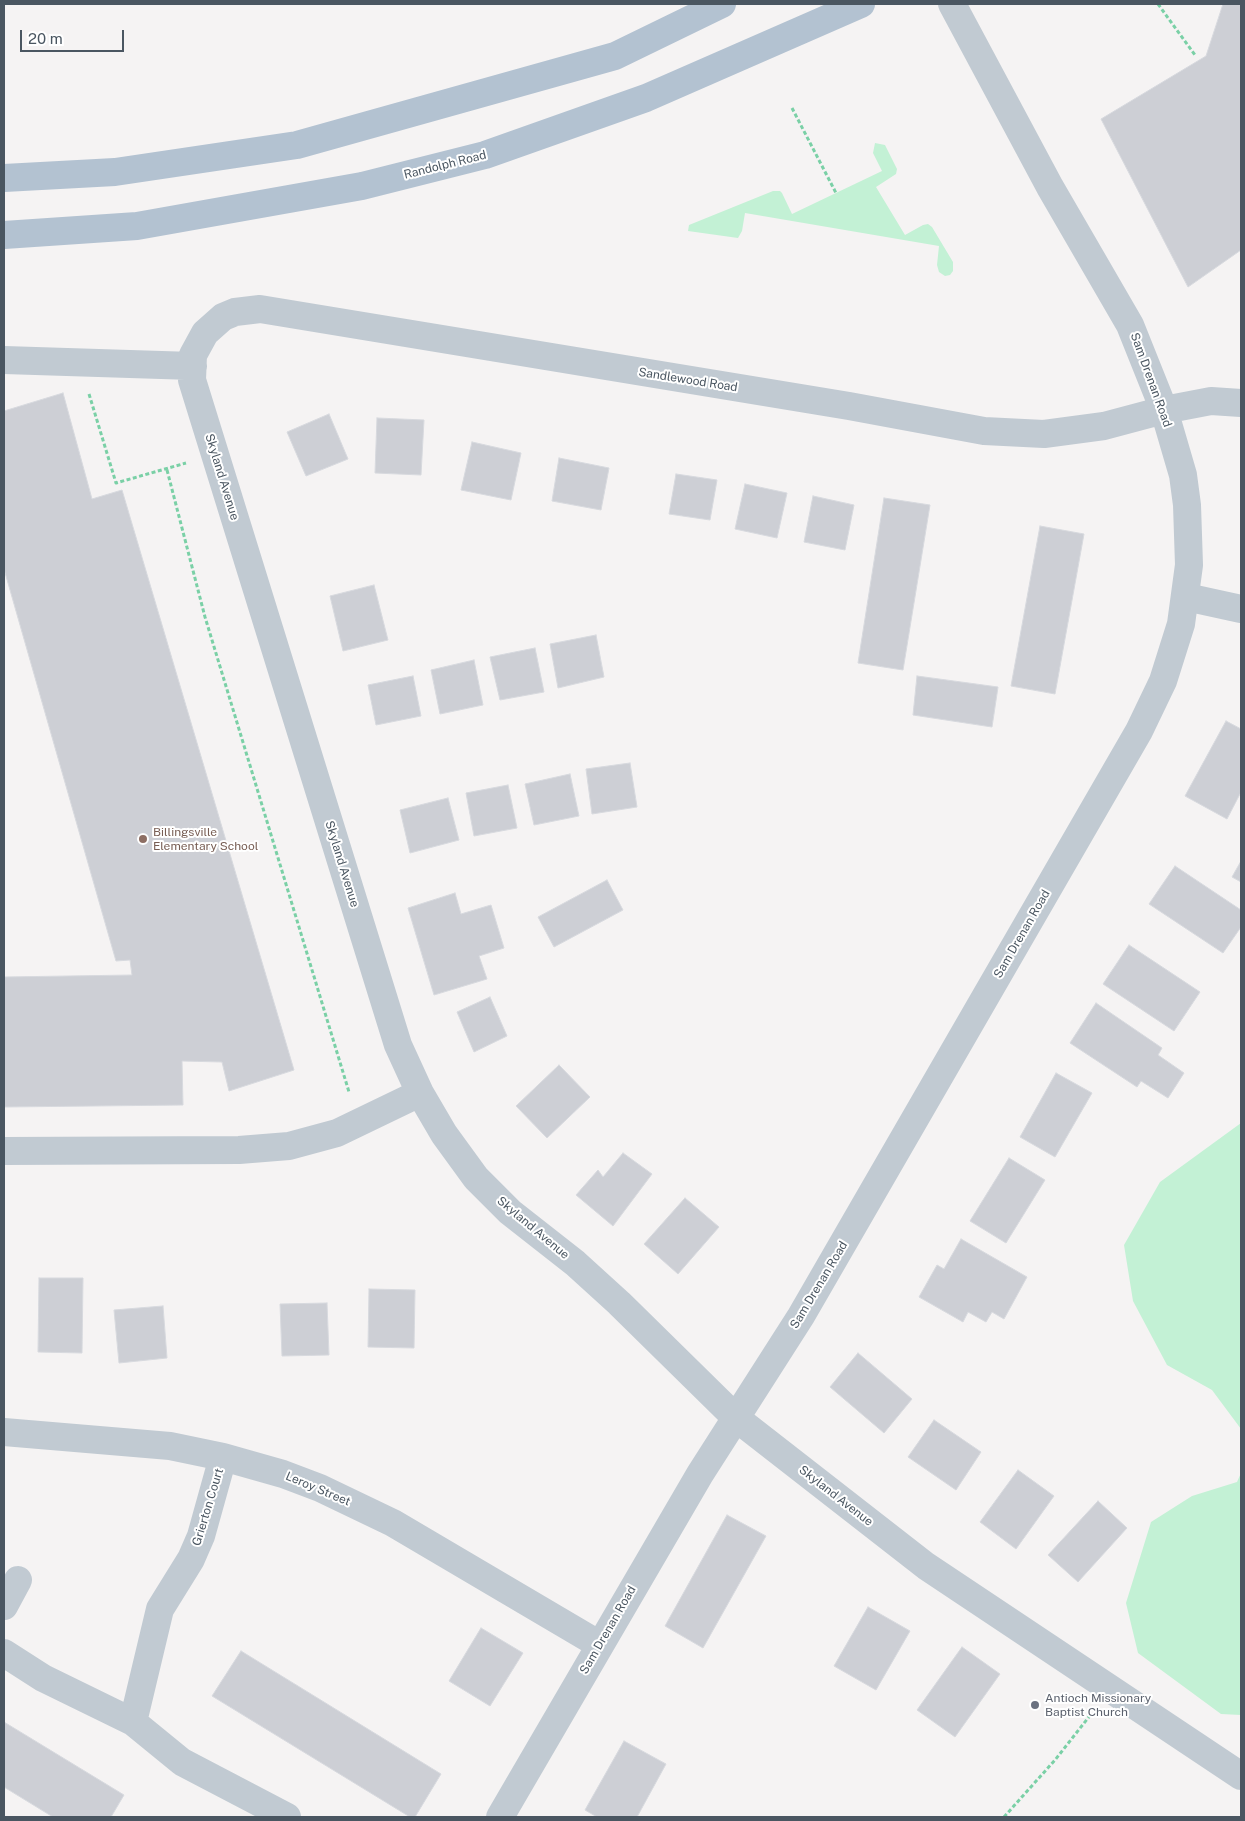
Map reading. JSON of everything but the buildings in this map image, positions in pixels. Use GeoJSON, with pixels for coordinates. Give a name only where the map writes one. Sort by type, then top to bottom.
{"type":"FeatureCollection","features":[{"type":"Feature","properties":{"kind":"main road"},"geometry":{"type":"LineString","coordinates":[[4,178],[115,172],[297,145],[615,56],[722,4]]}},
{"type":"Feature","properties":{"kind":"main road","name":"Randolph Road"},"geometry":{"type":"LineString","coordinates":[[4,235],[137,226],[362,186],[485,155],[646,98],[861,4]]}},
{"type":"Feature","properties":{"kind":"street","name":"Sam Drenan Road"},"geometry":{"type":"LineString","coordinates":[[500,1817],[695,1483],[810,1300],[1139,731],[1163,681],[1181,624],[1189,565],[1187,505],[1183,475],[1164,410],[1130,324],[1050,187],[952,4]]}},
{"type":"Feature","properties":{"kind":"street","name":"Sandlewood Road"},"geometry":{"type":"LineString","coordinates":[[214,324],[235,312],[260,309],[848,406],[984,431],[1044,434],[1104,426],[1164,410],[1211,401],[1241,403]]}},
{"type":"Feature","properties":{"kind":"street","name":"Skyland Avenue"},"geometry":{"type":"LineString","coordinates":[[214,324],[205,333],[194,355],[194,387],[395,1035],[420,1094],[444,1134],[476,1178],[510,1212],[575,1264],[619,1303],[736,1418],[926,1566],[1241,1776]]}},
{"type":"Feature","properties":{"kind":"street"},"geometry":{"type":"LineString","coordinates":[[4,360],[193,366]]}},
{"type":"Feature","properties":{"kind":"street"},"geometry":{"type":"LineString","coordinates":[[1186,597],[1241,609]]}},
{"type":"Feature","properties":{"kind":"street"},"geometry":{"type":"LineString","coordinates":[[4,1151],[238,1150],[289,1146],[337,1133],[420,1094]]}},
{"type":"Feature","properties":{"kind":"street","name":"Leroy Street"},"geometry":{"type":"LineString","coordinates":[[4,1432],[170,1446],[223,1456],[302,1481],[393,1523],[600,1645]]}},
{"type":"Feature","properties":{"kind":"street","name":"Grierton Court"},"geometry":{"type":"LineString","coordinates":[[133,1722],[160,1609],[191,1559],[202,1536],[223,1456]]}},
{"type":"Feature","properties":{"kind":"street"},"geometry":{"type":"LineString","coordinates":[[4,1606],[18,1580]]}},
{"type":"Feature","properties":{"kind":"street"},"geometry":{"type":"LineString","coordinates":[[4,1653],[43,1678],[133,1722],[182,1762],[287,1817]]}},
{"type":"Feature","properties":{"kind":"path"},"geometry":{"type":"LineString","coordinates":[[1158,4],[1195,54]]}},
{"type":"Feature","properties":{"kind":"path"},"geometry":{"type":"LineString","coordinates":[[792,108],[836,193]]}},
{"type":"Feature","properties":{"kind":"path"},"geometry":{"type":"LineString","coordinates":[[86,385],[116,484],[167,470],[191,461]]}},
{"type":"Feature","properties":{"kind":"path"},"geometry":{"type":"LineString","coordinates":[[167,470],[205,617],[352,1099]]}},
{"type":"Feature","properties":{"kind":"path"},"geometry":{"type":"LineString","coordinates":[[1004,1817],[1055,1760],[1112,1690]]}},
{"type":"Feature","properties":{"kind":"green space"},"geometry":{"type":"Polygon","coordinates":[[[875,143],[885,145],[897,169],[896,174],[876,187],[905,235],[923,225],[928,224],[932,227],[953,262],[953,271],[950,275],[945,276],[939,272],[937,265],[939,246],[745,213],[742,231],[738,238],[688,231],[689,225],[773,191],[780,191],[782,193],[792,214],[882,171],[873,153],[875,143]]]}},
{"type":"Feature","properties":{"kind":"green space"},"geometry":{"type":"Polygon","coordinates":[[[1241,1123],[1241,1429],[1212,1390],[1167,1365],[1133,1301],[1124,1245],[1160,1182],[1241,1123]]]}},
{"type":"Feature","properties":{"kind":"green space"},"geometry":{"type":"Polygon","coordinates":[[[1241,1473],[1241,1715],[1221,1714],[1138,1653],[1126,1603],[1151,1522],[1192,1496],[1237,1482],[1241,1473]]]}},
{"type":"Feature","properties":{"kind":"place","name":"Billingsville Elementary School"},"geometry":{"type":"Point","coordinates":[143,839]}},
{"type":"Feature","properties":{"kind":"place","name":"Antioch Missionary Baptist Church"},"geometry":{"type":"Point","coordinates":[1035,1705]}}]}
